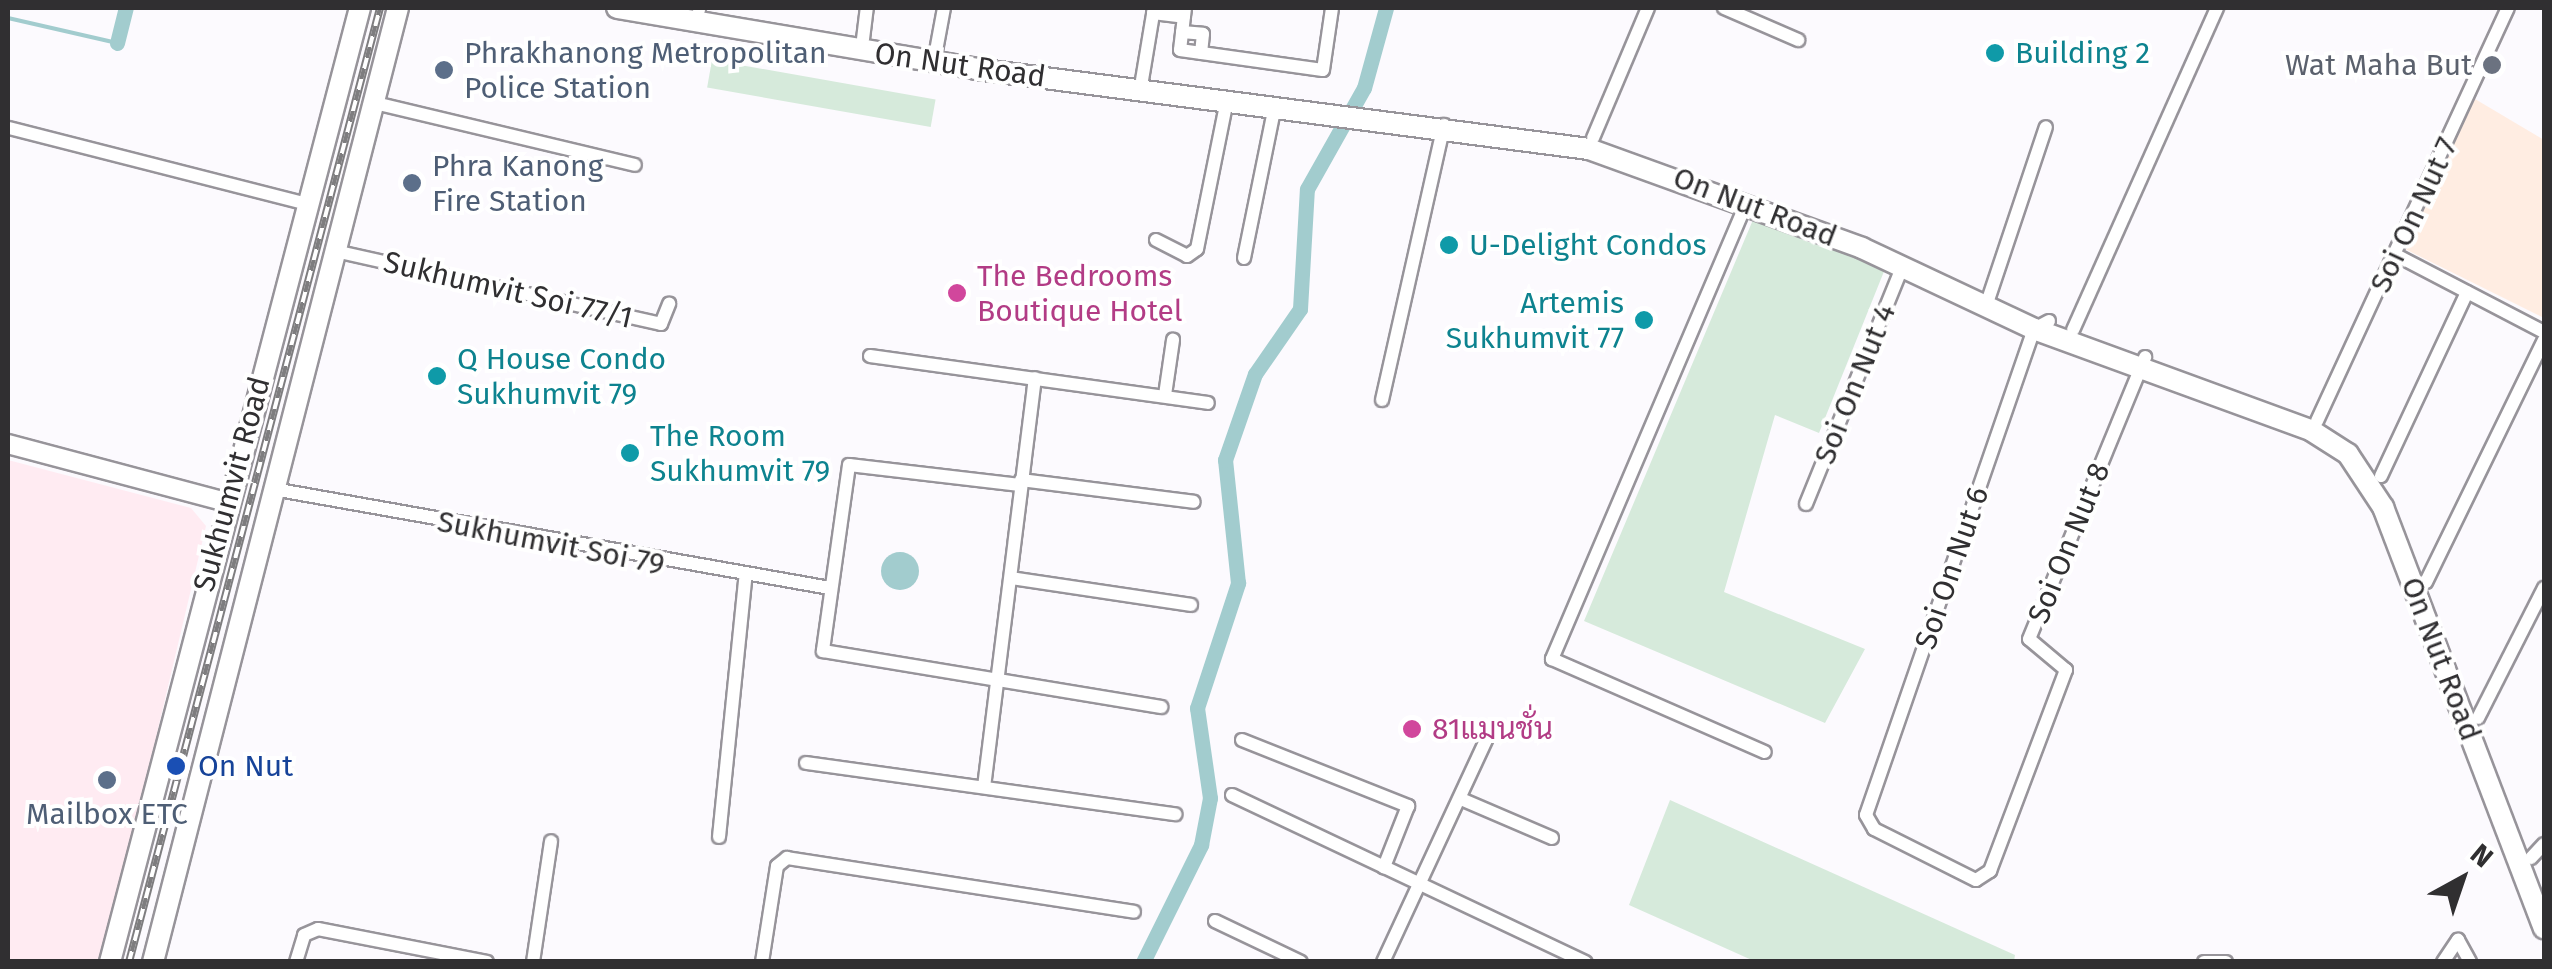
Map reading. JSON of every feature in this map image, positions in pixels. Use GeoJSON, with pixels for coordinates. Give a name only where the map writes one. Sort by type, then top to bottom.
{"type":"FeatureCollection","features":[{"type":"Feature","properties":{"kind":"main road","name":"Sukhumvit Road"},"geometry":{"type":"LineString","coordinates":[[110,962],[226,502],[360,8]]}},
{"type":"Feature","properties":{"kind":"main road","name":"Sukhumvit Road"},"geometry":{"type":"LineString","coordinates":[[153,962],[398,8]]}},
{"type":"Feature","properties":{"kind":"main road","name":"On Nut Road"},"geometry":{"type":"LineString","coordinates":[[617,8],[978,64],[1445,121],[1591,143],[1864,243],[1989,297],[2042,325],[2073,330],[2312,432],[2364,475],[2544,928]]}},
{"type":"Feature","properties":{"kind":"main road","name":"On Nut Road"},"geometry":{"type":"LineString","coordinates":[[693,8],[936,52],[978,64]]}},
{"type":"Feature","properties":{"kind":"main road","name":"On Nut Road"},"geometry":{"type":"LineString","coordinates":[[1053,74],[1142,80],[1228,95]]}},
{"type":"Feature","properties":{"kind":"main road","name":"On Nut Road"},"geometry":{"type":"LineString","coordinates":[[1864,243],[1904,265],[2042,325],[2317,421],[2356,444],[2381,476],[2426,582],[2478,718],[2538,851],[2544,892]]}},
{"type":"Feature","properties":{"kind":"street"},"geometry":{"type":"LineString","coordinates":[[863,39],[867,8]]}},
{"type":"Feature","properties":{"kind":"street"},"geometry":{"type":"LineString","coordinates":[[936,52],[944,8]]}},
{"type":"Feature","properties":{"kind":"street"},"geometry":{"type":"LineString","coordinates":[[1142,80],[1153,10],[1185,12],[1180,50],[1323,70],[1332,8]]}},
{"type":"Feature","properties":{"kind":"street"},"geometry":{"type":"LineString","coordinates":[[1591,143],[1648,8]]}},
{"type":"Feature","properties":{"kind":"street"},"geometry":{"type":"LineString","coordinates":[[1724,8],[1798,40]]}},
{"type":"Feature","properties":{"kind":"street"},"geometry":{"type":"LineString","coordinates":[[2073,330],[2217,8]]}},
{"type":"Feature","properties":{"kind":"street","name":"Soi On Nut 7"},"geometry":{"type":"LineString","coordinates":[[2317,421],[2508,8]]}},
{"type":"Feature","properties":{"kind":"street"},"geometry":{"type":"LineString","coordinates":[[1156,240],[1187,256],[1198,249],[1228,95]]}},
{"type":"Feature","properties":{"kind":"street"},"geometry":{"type":"LineString","coordinates":[[1244,258],[1276,100]]}},
{"type":"Feature","properties":{"kind":"street"},"geometry":{"type":"LineString","coordinates":[[375,104],[635,165]]}},
{"type":"Feature","properties":{"kind":"street"},"geometry":{"type":"LineString","coordinates":[[1382,400],[1445,121]]}},
{"type":"Feature","properties":{"kind":"street"},"geometry":{"type":"LineString","coordinates":[[1989,297],[2046,127]]}},
{"type":"Feature","properties":{"kind":"street"},"geometry":{"type":"LineString","coordinates":[[9,128],[308,204]]}},
{"type":"Feature","properties":{"kind":"street"},"geometry":{"type":"LineString","coordinates":[[1748,199],[1552,659],[1765,752]]}},
{"type":"Feature","properties":{"kind":"street","name":"Sukhumvit Soi 77/1"},"geometry":{"type":"LineString","coordinates":[[334,251],[662,324],[669,304]]}},
{"type":"Feature","properties":{"kind":"street"},"geometry":{"type":"LineString","coordinates":[[2396,255],[2544,332]]}},
{"type":"Feature","properties":{"kind":"street","name":"Soi On Nut 4"},"geometry":{"type":"LineString","coordinates":[[1806,504],[1904,265]]}},
{"type":"Feature","properties":{"kind":"street"},"geometry":{"type":"LineString","coordinates":[[2381,476],[2467,292]]}},
{"type":"Feature","properties":{"kind":"street","name":"Soi On Nut 6"},"geometry":{"type":"LineString","coordinates":[[1983,878],[1867,823],[2042,325]]}},
{"type":"Feature","properties":{"kind":"street"},"geometry":{"type":"LineString","coordinates":[[1165,395],[1173,340]]}},
{"type":"Feature","properties":{"kind":"street"},"geometry":{"type":"LineString","coordinates":[[2426,582],[2544,340]]}},
{"type":"Feature","properties":{"kind":"street"},"geometry":{"type":"LineString","coordinates":[[870,356],[1208,403]]}},
{"type":"Feature","properties":{"kind":"street","name":"Soi On Nut 8"},"geometry":{"type":"LineString","coordinates":[[1983,878],[2066,670],[2029,639],[2143,362]]}},
{"type":"Feature","properties":{"kind":"street"},"geometry":{"type":"LineString","coordinates":[[984,787],[1035,378]]}},
{"type":"Feature","properties":{"kind":"street"},"geometry":{"type":"LineString","coordinates":[[8,444],[226,502]]}},
{"type":"Feature","properties":{"kind":"street"},"geometry":{"type":"LineString","coordinates":[[1161,707],[828,658],[830,588],[854,462],[1194,502]]}},
{"type":"Feature","properties":{"kind":"street","name":"Sukhumvit Soi 79"},"geometry":{"type":"LineString","coordinates":[[273,489],[745,579],[830,588]]}},
{"type":"Feature","properties":{"kind":"street"},"geometry":{"type":"LineString","coordinates":[[1011,578],[1191,604]]}},
{"type":"Feature","properties":{"kind":"street"},"geometry":{"type":"LineString","coordinates":[[719,836],[745,579]]}},
{"type":"Feature","properties":{"kind":"street"},"geometry":{"type":"LineString","coordinates":[[2478,718],[2544,588]]}},
{"type":"Feature","properties":{"kind":"street"},"geometry":{"type":"LineString","coordinates":[[1383,962],[1490,732]]}},
{"type":"Feature","properties":{"kind":"street"},"geometry":{"type":"LineString","coordinates":[[1242,740],[1408,806],[1384,866]]}},
{"type":"Feature","properties":{"kind":"street"},"geometry":{"type":"LineString","coordinates":[[806,763],[1175,814]]}},
{"type":"Feature","properties":{"kind":"street"},"geometry":{"type":"LineString","coordinates":[[1232,795],[1585,962]]}},
{"type":"Feature","properties":{"kind":"street"},"geometry":{"type":"LineString","coordinates":[[1460,798],[1552,838]]}},
{"type":"Feature","properties":{"kind":"street"},"geometry":{"type":"LineString","coordinates":[[532,962],[551,841]]}},
{"type":"Feature","properties":{"kind":"street"},"geometry":{"type":"LineString","coordinates":[[762,962],[777,866],[787,858],[1134,912]]}},
{"type":"Feature","properties":{"kind":"street"},"geometry":{"type":"LineString","coordinates":[[1215,921],[1301,962]]}},
{"type":"Feature","properties":{"kind":"street"},"geometry":{"type":"LineString","coordinates":[[296,962],[304,935],[318,929],[488,962]]}},
{"type":"Feature","properties":{"kind":"street"},"geometry":{"type":"LineString","coordinates":[[2443,962],[2458,940],[2470,962]]}},
{"type":"Feature","properties":{"kind":"street"},"geometry":{"type":"LineString","coordinates":[[2204,962],[2226,962]]}},
{"type":"Feature","properties":{"kind":"shaded area"},"geometry":{"type":"Polygon","coordinates":[[[2475,99],[2544,140],[2544,318],[2405,249],[2475,99]]]}},
{"type":"Feature","properties":{"kind":"shaded area"},"geometry":{"type":"Polygon","coordinates":[[[8,460],[191,508],[206,526],[103,961],[8,961],[8,460]]]}},
{"type":"Feature","properties":{"kind":"green space"},"geometry":{"type":"Polygon","coordinates":[[[712,60],[936,99],[931,127],[707,88],[712,60]]]}},
{"type":"Feature","properties":{"kind":"green space"},"geometry":{"type":"Polygon","coordinates":[[[1755,215],[1887,264],[1819,433],[1775,415],[1724,592],[1865,649],[1825,723],[1584,621],[1755,215]]]}},
{"type":"Feature","properties":{"kind":"green space"},"geometry":{"type":"Polygon","coordinates":[[[1670,800],[2015,955],[2014,961],[1754,961],[1629,905],[1670,800]]]}},
{"type":"Feature","properties":{"kind":"water"},"geometry":{"type":"Polygon","coordinates":[[[900,552],[914,557],[919,571],[914,585],[900,590],[886,585],[881,571],[886,557],[900,552]]]}},
{"type":"Feature","properties":{"kind":"waterway"},"geometry":{"type":"LineString","coordinates":[[117,43],[126,8]]}},
{"type":"Feature","properties":{"kind":"waterway"},"geometry":{"type":"LineString","coordinates":[[1143,962],[1201,845],[1210,798],[1197,708],[1238,583],[1225,460],[1255,374],[1300,309],[1307,189],[1364,88],[1386,8]]}},
{"type":"Feature","properties":{"kind":"waterway"},"geometry":{"type":"LineString","coordinates":[[8,18],[117,43]]}},
{"type":"Feature","properties":{"kind":"railway"},"geometry":{"type":"LineString","coordinates":[[129,962],[380,8]]}},
{"type":"Feature","properties":{"kind":"place","name":"Building 2"},"geometry":{"type":"Point","coordinates":[1995,53]}},
{"type":"Feature","properties":{"kind":"place","name":"Wat Maha But"},"geometry":{"type":"Point","coordinates":[2492,65]}},
{"type":"Feature","properties":{"kind":"place","name":"Phrakhanong Metropolitan Police Station"},"geometry":{"type":"Point","coordinates":[444,70]}},
{"type":"Feature","properties":{"kind":"place","name":"Phra Kanong Fire Station"},"geometry":{"type":"Point","coordinates":[412,183]}},
{"type":"Feature","properties":{"kind":"place","name":"U-Delight Condos"},"geometry":{"type":"Point","coordinates":[1449,245]}},
{"type":"Feature","properties":{"kind":"place","name":"The Bedrooms Boutique Hotel"},"geometry":{"type":"Point","coordinates":[957,293]}},
{"type":"Feature","properties":{"kind":"place","name":"Artemis Sukhumvit 77"},"geometry":{"type":"Point","coordinates":[1644,320]}},
{"type":"Feature","properties":{"kind":"place","name":"Q House Condo Sukhumvit 79"},"geometry":{"type":"Point","coordinates":[437,376]}},
{"type":"Feature","properties":{"kind":"place","name":"The Room Sukhumvit 79"},"geometry":{"type":"Point","coordinates":[630,453]}},
{"type":"Feature","properties":{"kind":"place","name":"81แมนชั่น"},"geometry":{"type":"Point","coordinates":[1412,729]}},
{"type":"Feature","properties":{"kind":"place","name":"On Nut"},"geometry":{"type":"Point","coordinates":[176,766]}},
{"type":"Feature","properties":{"kind":"place","name":"Mailbox ETC"},"geometry":{"type":"Point","coordinates":[107,780]}}]}
